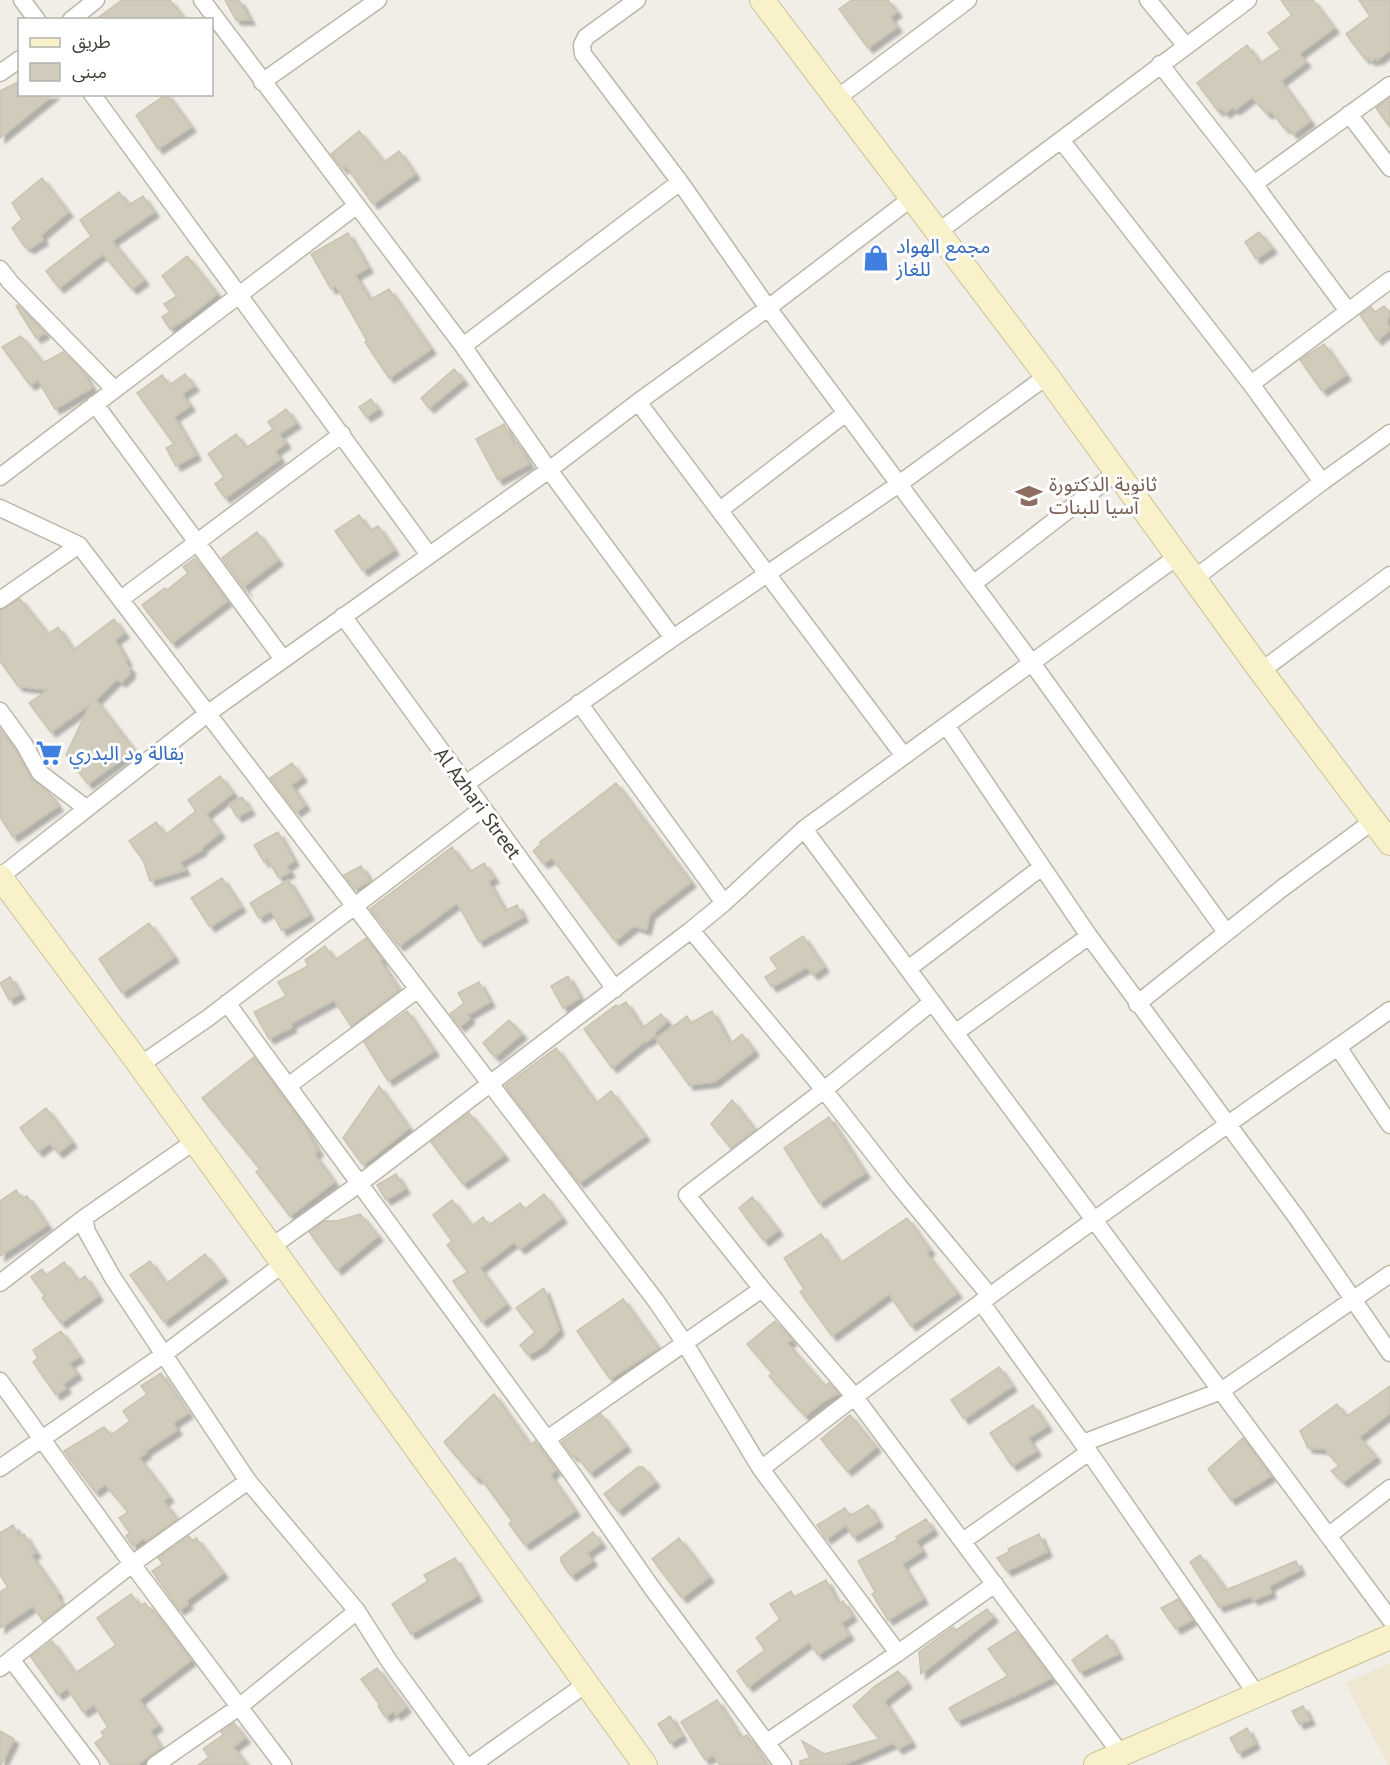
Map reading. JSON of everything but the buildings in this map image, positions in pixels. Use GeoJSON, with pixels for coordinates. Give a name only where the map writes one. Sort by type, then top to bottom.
{"type":"FeatureCollection","features":[{"type":"Feature","properties":{"kind":"street"},"geometry":{"type":"LineString","coordinates":[[22,0],[36,18]]}},
{"type":"Feature","properties":{"kind":"street"},"geometry":{"type":"LineString","coordinates":[[74,18],[96,0]]}},
{"type":"Feature","properties":{"kind":"street"},"geometry":{"type":"LineString","coordinates":[[202,0],[463,346],[549,471],[673,638]]}},
{"type":"Feature","properties":{"kind":"street"},"geometry":{"type":"LineString","coordinates":[[262,82],[378,0]]}},
{"type":"Feature","properties":{"kind":"street"},"geometry":{"type":"LineString","coordinates":[[637,0],[586,38],[582,45],[583,54],[680,182],[768,308],[1032,663],[1227,932]]}},
{"type":"Feature","properties":{"kind":"street"},"geometry":{"type":"LineString","coordinates":[[762,0],[1047,376],[1261,671],[1390,843]]}},
{"type":"Feature","properties":{"kind":"street"},"geometry":{"type":"LineString","coordinates":[[1149,0],[1186,46]]}},
{"type":"Feature","properties":{"kind":"street"},"geometry":{"type":"LineString","coordinates":[[938,232],[1248,0]]}},
{"type":"Feature","properties":{"kind":"street"},"geometry":{"type":"LineString","coordinates":[[837,99],[965,1]]}},
{"type":"Feature","properties":{"kind":"street"},"geometry":{"type":"LineString","coordinates":[[0,73],[18,60]]}},
{"type":"Feature","properties":{"kind":"street"},"geometry":{"type":"LineString","coordinates":[[1160,64],[1254,184],[1348,311]]}},
{"type":"Feature","properties":{"kind":"street"},"geometry":{"type":"LineString","coordinates":[[1254,184],[1390,85]]}},
{"type":"Feature","properties":{"kind":"street"},"geometry":{"type":"LineString","coordinates":[[93,96],[429,555]]}},
{"type":"Feature","properties":{"kind":"street"},"geometry":{"type":"LineString","coordinates":[[1349,114],[1390,168]]}},
{"type":"Feature","properties":{"kind":"street"},"geometry":{"type":"LineString","coordinates":[[1061,140],[1251,384],[1322,482]]}},
{"type":"Feature","properties":{"kind":"street"},"geometry":{"type":"LineString","coordinates":[[463,346],[680,182]]}},
{"type":"Feature","properties":{"kind":"street"},"geometry":{"type":"LineString","coordinates":[[645,1765],[140,1065],[0,877],[207,714],[549,471],[913,197]]}},
{"type":"Feature","properties":{"kind":"street"},"geometry":{"type":"LineString","coordinates":[[0,477],[356,206]]}},
{"type":"Feature","properties":{"kind":"street"},"geometry":{"type":"LineString","coordinates":[[3,280],[114,389]]}},
{"type":"Feature","properties":{"kind":"street"},"geometry":{"type":"LineString","coordinates":[[1251,384],[1390,280]]}},
{"type":"Feature","properties":{"kind":"street"},"geometry":{"type":"LineString","coordinates":[[464,785],[579,703],[899,484],[1047,376]]}},
{"type":"Feature","properties":{"kind":"street"},"geometry":{"type":"LineString","coordinates":[[638,402],[904,756]]}},
{"type":"Feature","properties":{"kind":"street"},"geometry":{"type":"LineString","coordinates":[[95,404],[283,659]]}},
{"type":"Feature","properties":{"kind":"street"},"geometry":{"type":"LineString","coordinates":[[720,510],[846,413]]}},
{"type":"Feature","properties":{"kind":"street"},"geometry":{"type":"LineString","coordinates":[[1195,578],[1390,433]]}},
{"type":"Feature","properties":{"kind":"street"},"geometry":{"type":"LineString","coordinates":[[121,599],[342,434]]}},
{"type":"Feature","properties":{"kind":"street"},"geometry":{"type":"LineString","coordinates":[[973,585],[1117,472]]}},
{"type":"Feature","properties":{"kind":"street"},"geometry":{"type":"LineString","coordinates":[[0,508],[79,545],[656,1301],[684,1342],[761,1469],[898,1653]]}},
{"type":"Feature","properties":{"kind":"street"},"geometry":{"type":"LineString","coordinates":[[0,600],[79,545]]}},
{"type":"Feature","properties":{"kind":"street"},"geometry":{"type":"LineString","coordinates":[[0,1468],[163,1355],[359,1184],[691,930],[724,903],[804,828],[1178,556]]}},
{"type":"Feature","properties":{"kind":"street"},"geometry":{"type":"LineString","coordinates":[[1261,671],[1388,581]]}},
{"type":"Feature","properties":{"kind":"street","name":"Al Azhari Street"},"geometry":{"type":"LineString","coordinates":[[343,616],[464,785],[615,989]]}},
{"type":"Feature","properties":{"kind":"street"},"geometry":{"type":"LineString","coordinates":[[579,703],[724,903]]}},
{"type":"Feature","properties":{"kind":"street"},"geometry":{"type":"LineString","coordinates":[[0,711],[24,744],[42,775],[86,808]]}},
{"type":"Feature","properties":{"kind":"street"},"geometry":{"type":"LineString","coordinates":[[946,726],[1137,1004],[1297,1218],[1390,1353]]}},
{"type":"Feature","properties":{"kind":"street"},"geometry":{"type":"LineString","coordinates":[[140,1065],[356,908],[482,809]]}},
{"type":"Feature","properties":{"kind":"street"},"geometry":{"type":"LineString","coordinates":[[1137,1004],[1281,889],[1373,821]]}},
{"type":"Feature","properties":{"kind":"street"},"geometry":{"type":"LineString","coordinates":[[804,828],[1390,1619]]}},
{"type":"Feature","properties":{"kind":"street"},"geometry":{"type":"LineString","coordinates":[[908,969],[1042,867]]}},
{"type":"Feature","properties":{"kind":"street"},"geometry":{"type":"LineString","coordinates":[[691,930],[824,1090],[986,1299],[1257,1695]]}},
{"type":"Feature","properties":{"kind":"street"},"geometry":{"type":"LineString","coordinates":[[955,1033],[1089,936]]}},
{"type":"Feature","properties":{"kind":"street"},"geometry":{"type":"LineString","coordinates":[[288,1086],[418,989]]}},
{"type":"Feature","properties":{"kind":"street"},"geometry":{"type":"LineString","coordinates":[[932,1002],[824,1090],[687,1195],[762,1289],[854,1396],[1121,1754]]}},
{"type":"Feature","properties":{"kind":"street"},"geometry":{"type":"LineString","coordinates":[[228,1003],[783,1765]]}},
{"type":"Feature","properties":{"kind":"street"},"geometry":{"type":"LineString","coordinates":[[761,1469],[854,1396],[1094,1220],[1390,1010]]}},
{"type":"Feature","properties":{"kind":"street"},"geometry":{"type":"LineString","coordinates":[[1338,1047],[1390,1125]]}},
{"type":"Feature","properties":{"kind":"street"},"geometry":{"type":"LineString","coordinates":[[0,1283],[84,1218],[195,1141]]}},
{"type":"Feature","properties":{"kind":"street"},"geometry":{"type":"LineString","coordinates":[[84,1218],[87,1232],[113,1278],[248,1481],[357,1611],[389,1661],[465,1765]]}},
{"type":"Feature","properties":{"kind":"street"},"geometry":{"type":"LineString","coordinates":[[963,1541],[1086,1448],[1221,1391],[1390,1274]]}},
{"type":"Feature","properties":{"kind":"street"},"geometry":{"type":"LineString","coordinates":[[547,1439],[762,1289]]}},
{"type":"Feature","properties":{"kind":"street"},"geometry":{"type":"LineString","coordinates":[[0,1381],[132,1564],[283,1765]]}},
{"type":"Feature","properties":{"kind":"street"},"geometry":{"type":"LineString","coordinates":[[91,1765],[5,1663],[132,1564],[248,1481]]}},
{"type":"Feature","properties":{"kind":"street"},"geometry":{"type":"LineString","coordinates":[[1328,1536],[1390,1488]]}},
{"type":"Feature","properties":{"kind":"street"},"geometry":{"type":"LineString","coordinates":[[767,1742],[995,1584]]}},
{"type":"Feature","properties":{"kind":"street"},"geometry":{"type":"LineString","coordinates":[[155,1765],[239,1707],[357,1611]]}},
{"type":"Feature","properties":{"kind":"street"},"geometry":{"type":"LineString","coordinates":[[1096,1765],[1390,1637]]}},
{"type":"Feature","properties":{"kind":"street"},"geometry":{"type":"LineString","coordinates":[[472,1765],[586,1684]]}},
{"type":"Feature","properties":{"kind":"shaded area"},"geometry":{"type":"Polygon","coordinates":[[[1390,1663],[1390,1765],[1388,1765],[1345,1683],[1390,1663]]]}},
{"type":"Feature","properties":{"kind":"place","name":"مجمع الهواد للغاز"},"geometry":{"type":"Point","coordinates":[876,258]}},
{"type":"Feature","properties":{"kind":"place","name":"ثانوية الدكتورة آسيا للبنات"},"geometry":{"type":"Point","coordinates":[1029,496]}},
{"type":"Feature","properties":{"kind":"place","name":"بقالة ود البدري"},"geometry":{"type":"Point","coordinates":[49,753]}}]}
